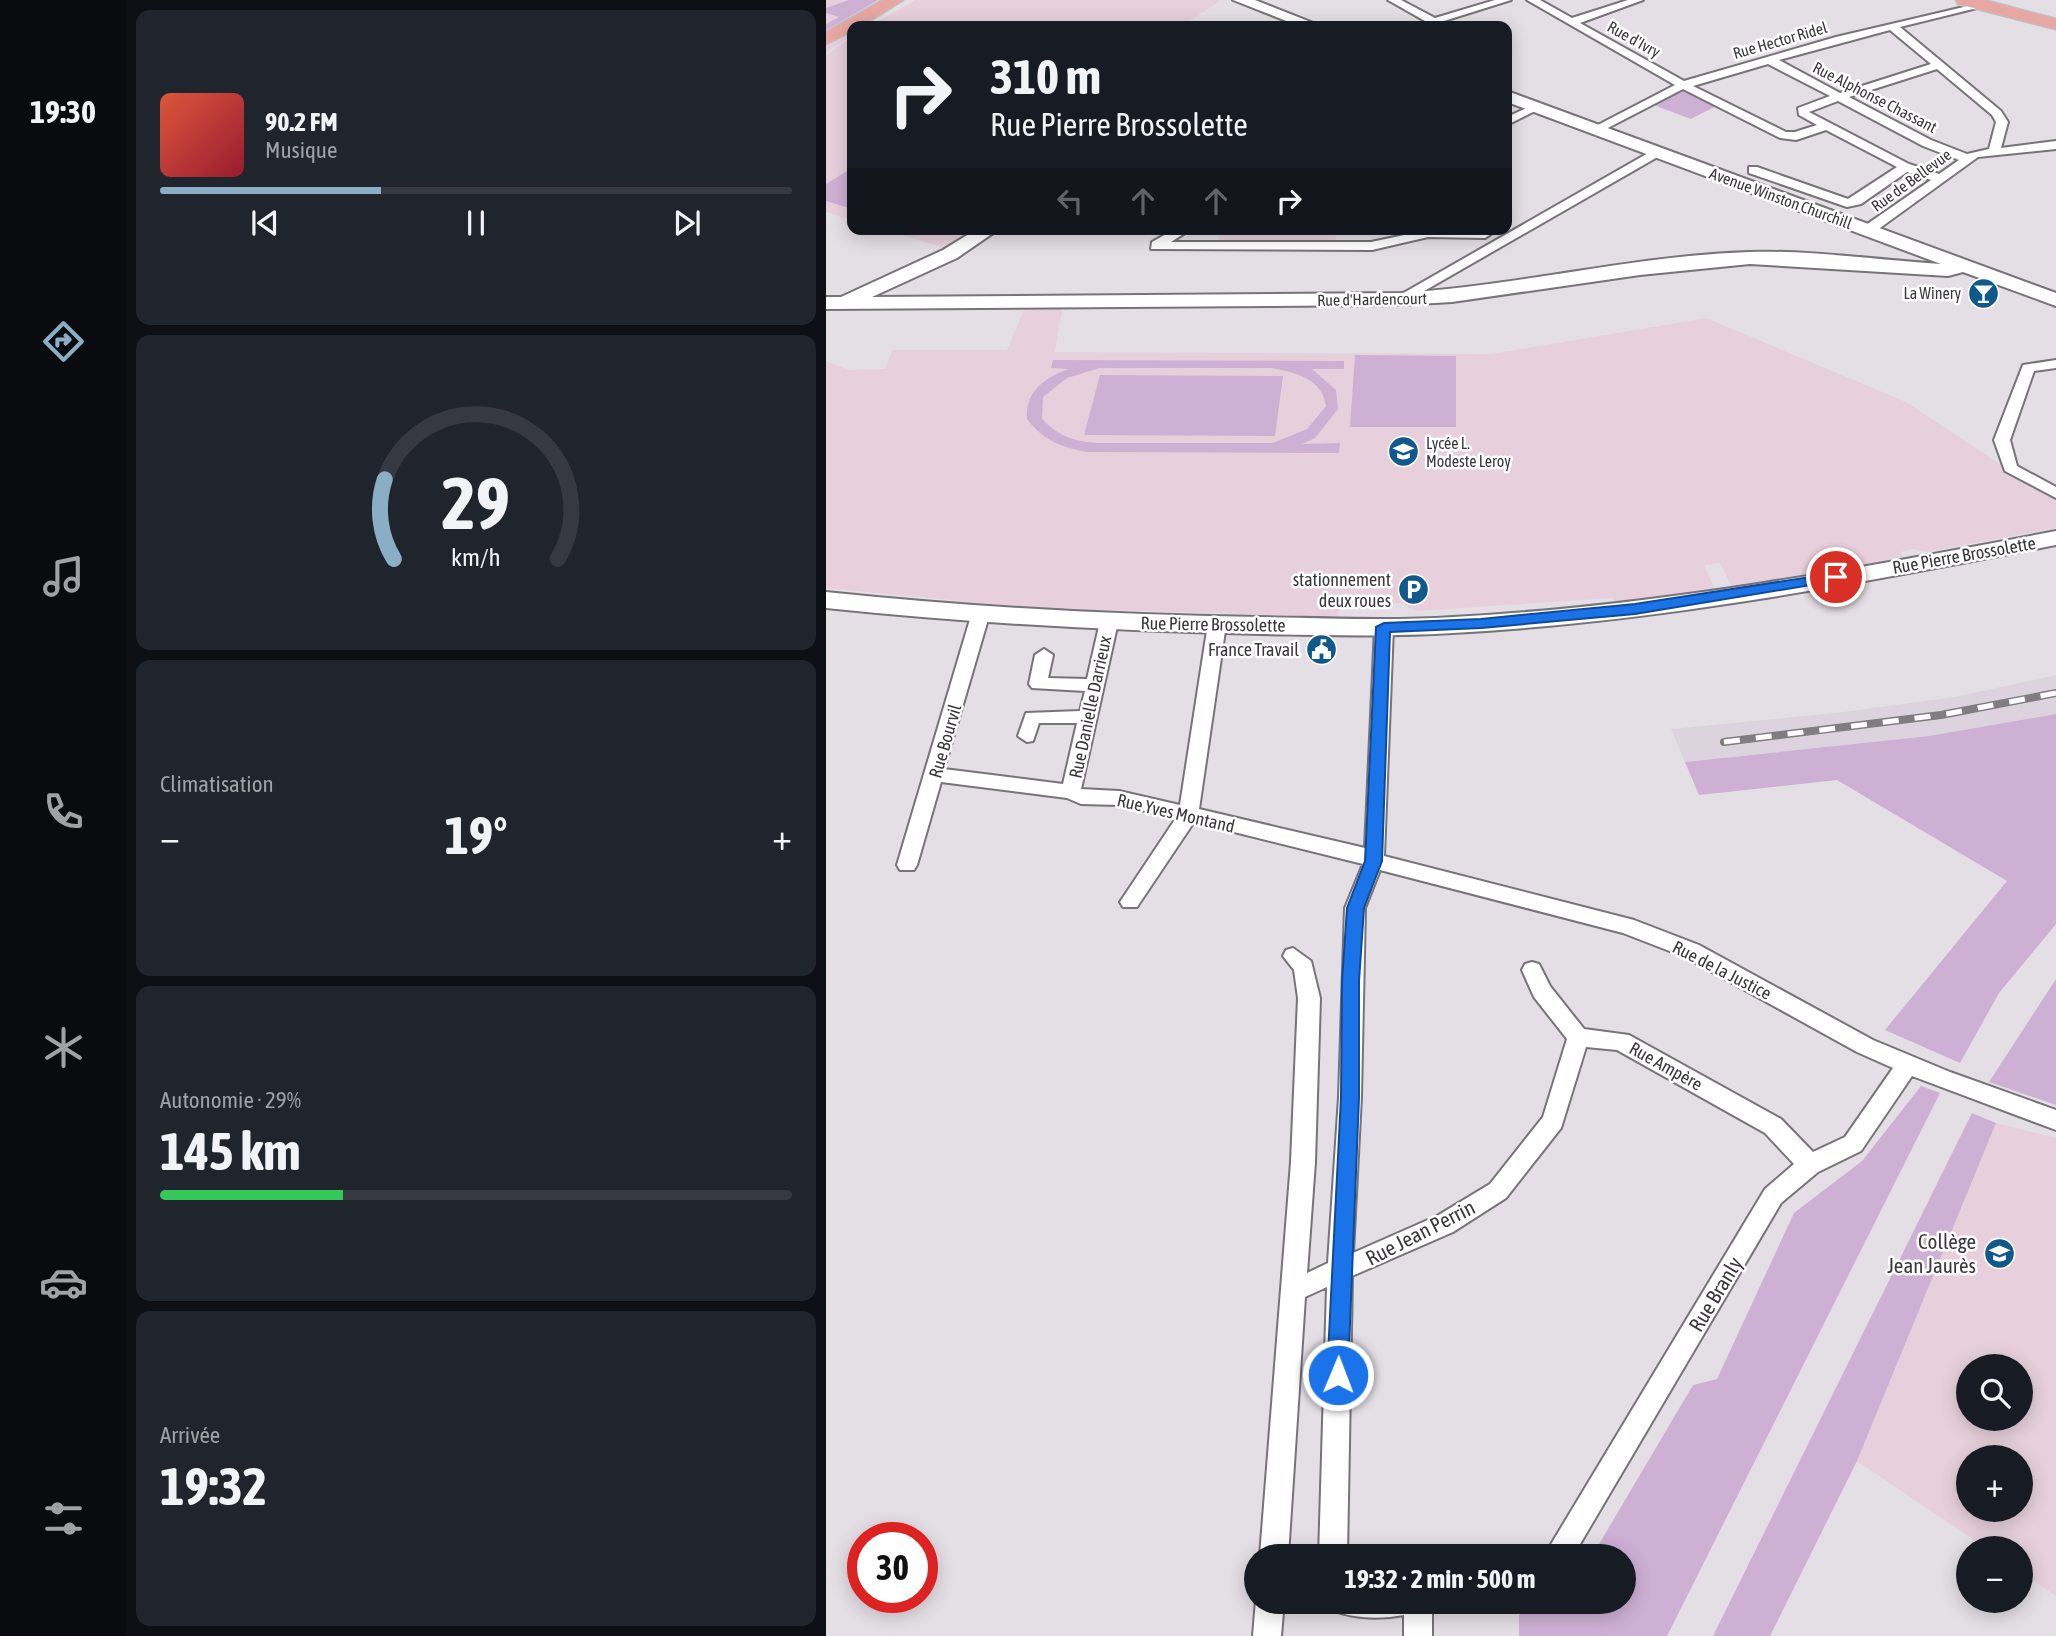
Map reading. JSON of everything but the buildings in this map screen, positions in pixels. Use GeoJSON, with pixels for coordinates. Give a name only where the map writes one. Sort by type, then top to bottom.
{"type":"FeatureCollection","features":[{"type":"Feature","properties":{"kind":"main road"},"geometry":{"type":"LineString","coordinates":[[858,21],[895,0]]}},
{"type":"Feature","properties":{"kind":"main road"},"geometry":{"type":"LineString","coordinates":[[1241,0],[1299,21]]}},
{"type":"Feature","properties":{"kind":"main road"},"geometry":{"type":"LineString","coordinates":[[1972,2],[2056,24]]}},
{"type":"Feature","properties":{"kind":"main road"},"geometry":{"type":"LineString","coordinates":[[826,39],[847,27]]}},
{"type":"Feature","properties":{"kind":"main road","name":"Avenue Winston Churchill"},"geometry":{"type":"LineString","coordinates":[[1512,98],[2056,300]]}},
{"type":"Feature","properties":{"kind":"main road"},"geometry":{"type":"LineString","coordinates":[[849,300],[950,254],[980,235]]}},
{"type":"Feature","properties":{"kind":"main road"},"geometry":{"type":"LineString","coordinates":[[1915,268],[1937,256]]}},
{"type":"Feature","properties":{"kind":"main road","name":"Rue d'Hardencourt"},"geometry":{"type":"LineString","coordinates":[[826,303],[849,300],[1400,299],[1452,296],[1750,258],[1948,270],[1964,266]]}},
{"type":"Feature","properties":{"kind":"main road","name":"Rue Pierre Brossolette"},"geometry":{"type":"LineString","coordinates":[[826,600],[980,616],[1109,622],[1384,627],[1481,623],[1635,609],[2056,538]]}},
{"type":"Feature","properties":{"kind":"street"},"geometry":{"type":"LineString","coordinates":[[1393,0],[1434,21],[1506,0]]}},
{"type":"Feature","properties":{"kind":"street","name":"Rue d'Ivry"},"geometry":{"type":"LineString","coordinates":[[1532,0],[1683,85],[1783,135],[1796,136],[1827,126]]}},
{"type":"Feature","properties":{"kind":"street"},"geometry":{"type":"LineString","coordinates":[[1571,22],[1638,0]]}},
{"type":"Feature","properties":{"kind":"street","name":"Rue Hector Ridel"},"geometry":{"type":"LineString","coordinates":[[1596,130],[1683,85],[1972,2]]}},
{"type":"Feature","properties":{"kind":"street"},"geometry":{"type":"LineString","coordinates":[[1892,26],[1997,113],[2002,122],[1994,151]]}},
{"type":"Feature","properties":{"kind":"street","name":"Rue Alphonse Chassant"},"geometry":{"type":"LineString","coordinates":[[1768,59],[1927,143],[1969,159]]}},
{"type":"Feature","properties":{"kind":"street"},"geometry":{"type":"LineString","coordinates":[[1941,64],[1804,108],[1803,113],[1905,167],[1941,180]]}},
{"type":"Feature","properties":{"kind":"street"},"geometry":{"type":"LineString","coordinates":[[1512,119],[1535,107]]}},
{"type":"Feature","properties":{"kind":"street","name":"Rue de Bellevue"},"geometry":{"type":"LineString","coordinates":[[1868,230],[1975,154],[2056,145]]}},
{"type":"Feature","properties":{"kind":"street"},"geometry":{"type":"LineString","coordinates":[[1400,299],[1657,152]]}},
{"type":"Feature","properties":{"kind":"street"},"geometry":{"type":"LineString","coordinates":[[1753,170],[1847,203],[1857,201],[1905,167]]}},
{"type":"Feature","properties":{"kind":"street"},"geometry":{"type":"LineString","coordinates":[[1175,235],[1155,247],[1372,246],[1413,235]]}},
{"type":"Feature","properties":{"kind":"street"},"geometry":{"type":"LineString","coordinates":[[1488,235],[1500,242]]}},
{"type":"Feature","properties":{"kind":"street"},"geometry":{"type":"LineString","coordinates":[[2056,364],[2028,368],[2002,440],[2010,468],[2056,493]]}},
{"type":"Feature","properties":{"kind":"street","name":"Rue Bourvil"},"geometry":{"type":"LineString","coordinates":[[907,865],[980,616]]}},
{"type":"Feature","properties":{"kind":"street","name":"Rue Danielle Darrieux"},"geometry":{"type":"LineString","coordinates":[[1072,792],[1109,622]]}},
{"type":"Feature","properties":{"kind":"street"},"geometry":{"type":"LineString","coordinates":[[1130,902],[1188,816],[1217,624]]}},
{"type":"Feature","properties":{"kind":"street"},"geometry":{"type":"LineString","coordinates":[[1333,1544],[1340,1271],[1350,1097],[1355,908],[1374,861],[1384,627]]}},
{"type":"Feature","properties":{"kind":"street"},"geometry":{"type":"LineString","coordinates":[[1044,655],[1038,684],[1095,685]]}},
{"type":"Feature","properties":{"kind":"street"},"geometry":{"type":"LineString","coordinates":[[1027,736],[1032,717],[1088,717]]}},
{"type":"Feature","properties":{"kind":"street","name":"Rue Yves Montand"},"geometry":{"type":"LineString","coordinates":[[935,775],[1072,792],[1081,797],[1119,798],[1360,854],[1374,861]]}},
{"type":"Feature","properties":{"kind":"street","name":"Rue de la Justice"},"geometry":{"type":"LineString","coordinates":[[1374,861],[1627,926],[1692,951],[1865,1046],[1907,1065],[2056,1120]]}},
{"type":"Feature","properties":{"kind":"street"},"geometry":{"type":"LineString","coordinates":[[1275,1544],[1294,1290],[1309,998],[1304,967],[1293,956]]}},
{"type":"Feature","properties":{"kind":"street"},"geometry":{"type":"LineString","coordinates":[[1532,970],[1541,991],[1578,1037]]}},
{"type":"Feature","properties":{"kind":"street","name":"Rue Jean Perrin"},"geometry":{"type":"LineString","coordinates":[[1294,1290],[1445,1224],[1498,1191],[1553,1121],[1578,1037]]}},
{"type":"Feature","properties":{"kind":"street","name":"Rue Ampère"},"geometry":{"type":"LineString","coordinates":[[1578,1037],[1621,1041],[1773,1126],[1810,1164]]}},
{"type":"Feature","properties":{"kind":"street","name":"Rue Branly"},"geometry":{"type":"LineString","coordinates":[[1565,1544],[1773,1196],[1810,1164],[1853,1144],[1873,1119],[1907,1065]]}},
{"type":"Feature","properties":{"kind":"street"},"geometry":{"type":"LineString","coordinates":[[1267,1636],[1269,1614]]}},
{"type":"Feature","properties":{"kind":"street"},"geometry":{"type":"LineString","coordinates":[[1418,1614],[1418,1636]]}},
{"type":"Feature","properties":{"kind":"shaded area"},"geometry":{"type":"Polygon","coordinates":[[[826,0],[906,0],[874,21],[847,21],[847,38],[826,53],[826,0]]]}},
{"type":"Feature","properties":{"kind":"shaded area"},"geometry":{"type":"Polygon","coordinates":[[[849,0],[878,0],[826,30],[826,24],[839,17],[826,13],[826,8],[849,0]]]}},
{"type":"Feature","properties":{"kind":"shaded area"},"geometry":{"type":"Polygon","coordinates":[[[916,0],[1220,1],[1190,21],[878,21],[916,0]]]}},
{"type":"Feature","properties":{"kind":"shaded area"},"geometry":{"type":"Polygon","coordinates":[[[847,40],[847,218],[826,212],[826,55],[847,40]]]}},
{"type":"Feature","properties":{"kind":"shaded area"},"geometry":{"type":"Polygon","coordinates":[[[1686,90],[1718,105],[1691,119],[1651,104],[1686,90]]]}},
{"type":"Feature","properties":{"kind":"shaded area"},"geometry":{"type":"Polygon","coordinates":[[[847,171],[847,207],[826,201],[826,184],[847,171]]]}},
{"type":"Feature","properties":{"kind":"shaded area"},"geometry":{"type":"Polygon","coordinates":[[[903,235],[968,235],[945,248],[903,235]]]}},
{"type":"Feature","properties":{"kind":"shaded area"},"geometry":{"type":"Polygon","coordinates":[[[1220,235],[1336,235],[1335,244],[1217,244],[1220,235]]]}},
{"type":"Feature","properties":{"kind":"shaded area","name":"Lycée L. Modeste Leroy"},"geometry":{"type":"Polygon","coordinates":[[[1026,305],[1050,308],[1063,305],[1055,352],[1491,354],[1706,318],[1906,402],[2056,501],[2056,528],[1926,552],[1914,549],[1901,552],[1902,557],[1732,587],[1720,563],[1704,565],[1715,590],[1616,602],[1612,598],[1416,611],[1401,603],[1353,604],[1339,610],[1338,617],[1023,607],[826,588],[826,361],[848,370],[885,369],[892,350],[1007,350],[1026,305]]]}},
{"type":"Feature","properties":{"kind":"shaded area"},"geometry":{"type":"Polygon","coordinates":[[[1355,355],[1456,356],[1456,427],[1350,427],[1355,355]]]}},
{"type":"Feature","properties":{"kind":"shaded area"},"geometry":{"type":"Polygon","coordinates":[[[1053,360],[1344,361],[1344,369],[1312,369],[1336,390],[1338,409],[1315,438],[1302,444],[1340,443],[1339,453],[1087,452],[1069,448],[1047,438],[1027,419],[1029,401],[1038,387],[1068,369],[1051,368],[1053,360]],[[1100,368],[1067,378],[1043,397],[1042,419],[1067,437],[1096,443],[1273,443],[1307,429],[1326,406],[1319,389],[1306,378],[1272,368],[1100,368]]]}},
{"type":"Feature","properties":{"kind":"shaded area"},"geometry":{"type":"Polygon","coordinates":[[[1100,375],[1283,376],[1275,436],[1084,435],[1100,375]]]}},
{"type":"Feature","properties":{"kind":"shaded area"},"geometry":{"type":"Polygon","coordinates":[[[2056,675],[2056,714],[1929,736],[1685,762],[1671,729],[1836,713],[1955,697],[2056,675]]]}},
{"type":"Feature","properties":{"kind":"shaded area"},"geometry":{"type":"Polygon","coordinates":[[[2056,714],[2056,924],[1999,993],[1960,1063],[1885,1030],[2007,881],[1837,780],[1699,795],[1685,762],[1929,736],[2056,714]]]}},
{"type":"Feature","properties":{"kind":"shaded area"},"geometry":{"type":"Polygon","coordinates":[[[2056,979],[2056,1105],[1989,1082],[2056,979]]]}},
{"type":"Feature","properties":{"kind":"shaded area"},"geometry":{"type":"Polygon","coordinates":[[[1921,1086],[1940,1093],[1667,1636],[1519,1636],[1521,1614],[1636,1614],[1636,1544],[1599,1544],[1693,1385],[1717,1379],[1794,1213],[1862,1161],[1921,1086]]]}},
{"type":"Feature","properties":{"kind":"shaded area"},"geometry":{"type":"Polygon","coordinates":[[[1972,1113],[1996,1123],[1857,1461],[1770,1636],[1713,1636],[1972,1113]]]}},
{"type":"Feature","properties":{"kind":"shaded area","name":"Collège Jean Jaurès"},"geometry":{"type":"Polygon","coordinates":[[[1996,1123],[2056,1138],[2056,1596],[2033,1580],[2033,1536],[1968,1536],[1857,1461],[1996,1123]]]}},
{"type":"Feature","properties":{"kind":"railway"},"geometry":{"type":"LineString","coordinates":[[1724,742],[1941,715],[2056,693]]}},
{"type":"Feature","properties":{"kind":"place","name":"La Winery"},"geometry":{"type":"Point","coordinates":[1984,293]}},
{"type":"Feature","properties":{"kind":"place","name":"Lycée L. Modeste Leroy"},"geometry":{"type":"Point","coordinates":[1403,452]}},
{"type":"Feature","properties":{"kind":"place","name":"stationnement deux roues"},"geometry":{"type":"Point","coordinates":[1414,589]}},
{"type":"Feature","properties":{"kind":"place","name":"France Travail"},"geometry":{"type":"Point","coordinates":[1322,649]}},
{"type":"Feature","properties":{"kind":"place","name":"Collège Jean Jaurès"},"geometry":{"type":"Point","coordinates":[1999,1253]}},
{"type":"Feature","properties":{"kind":"route"},"geometry":{"type":"LineString","coordinates":[[1338,1375],[1355,908],[1374,861],[1384,627],[1481,623],[1635,609],[1836,577]]}}]}
